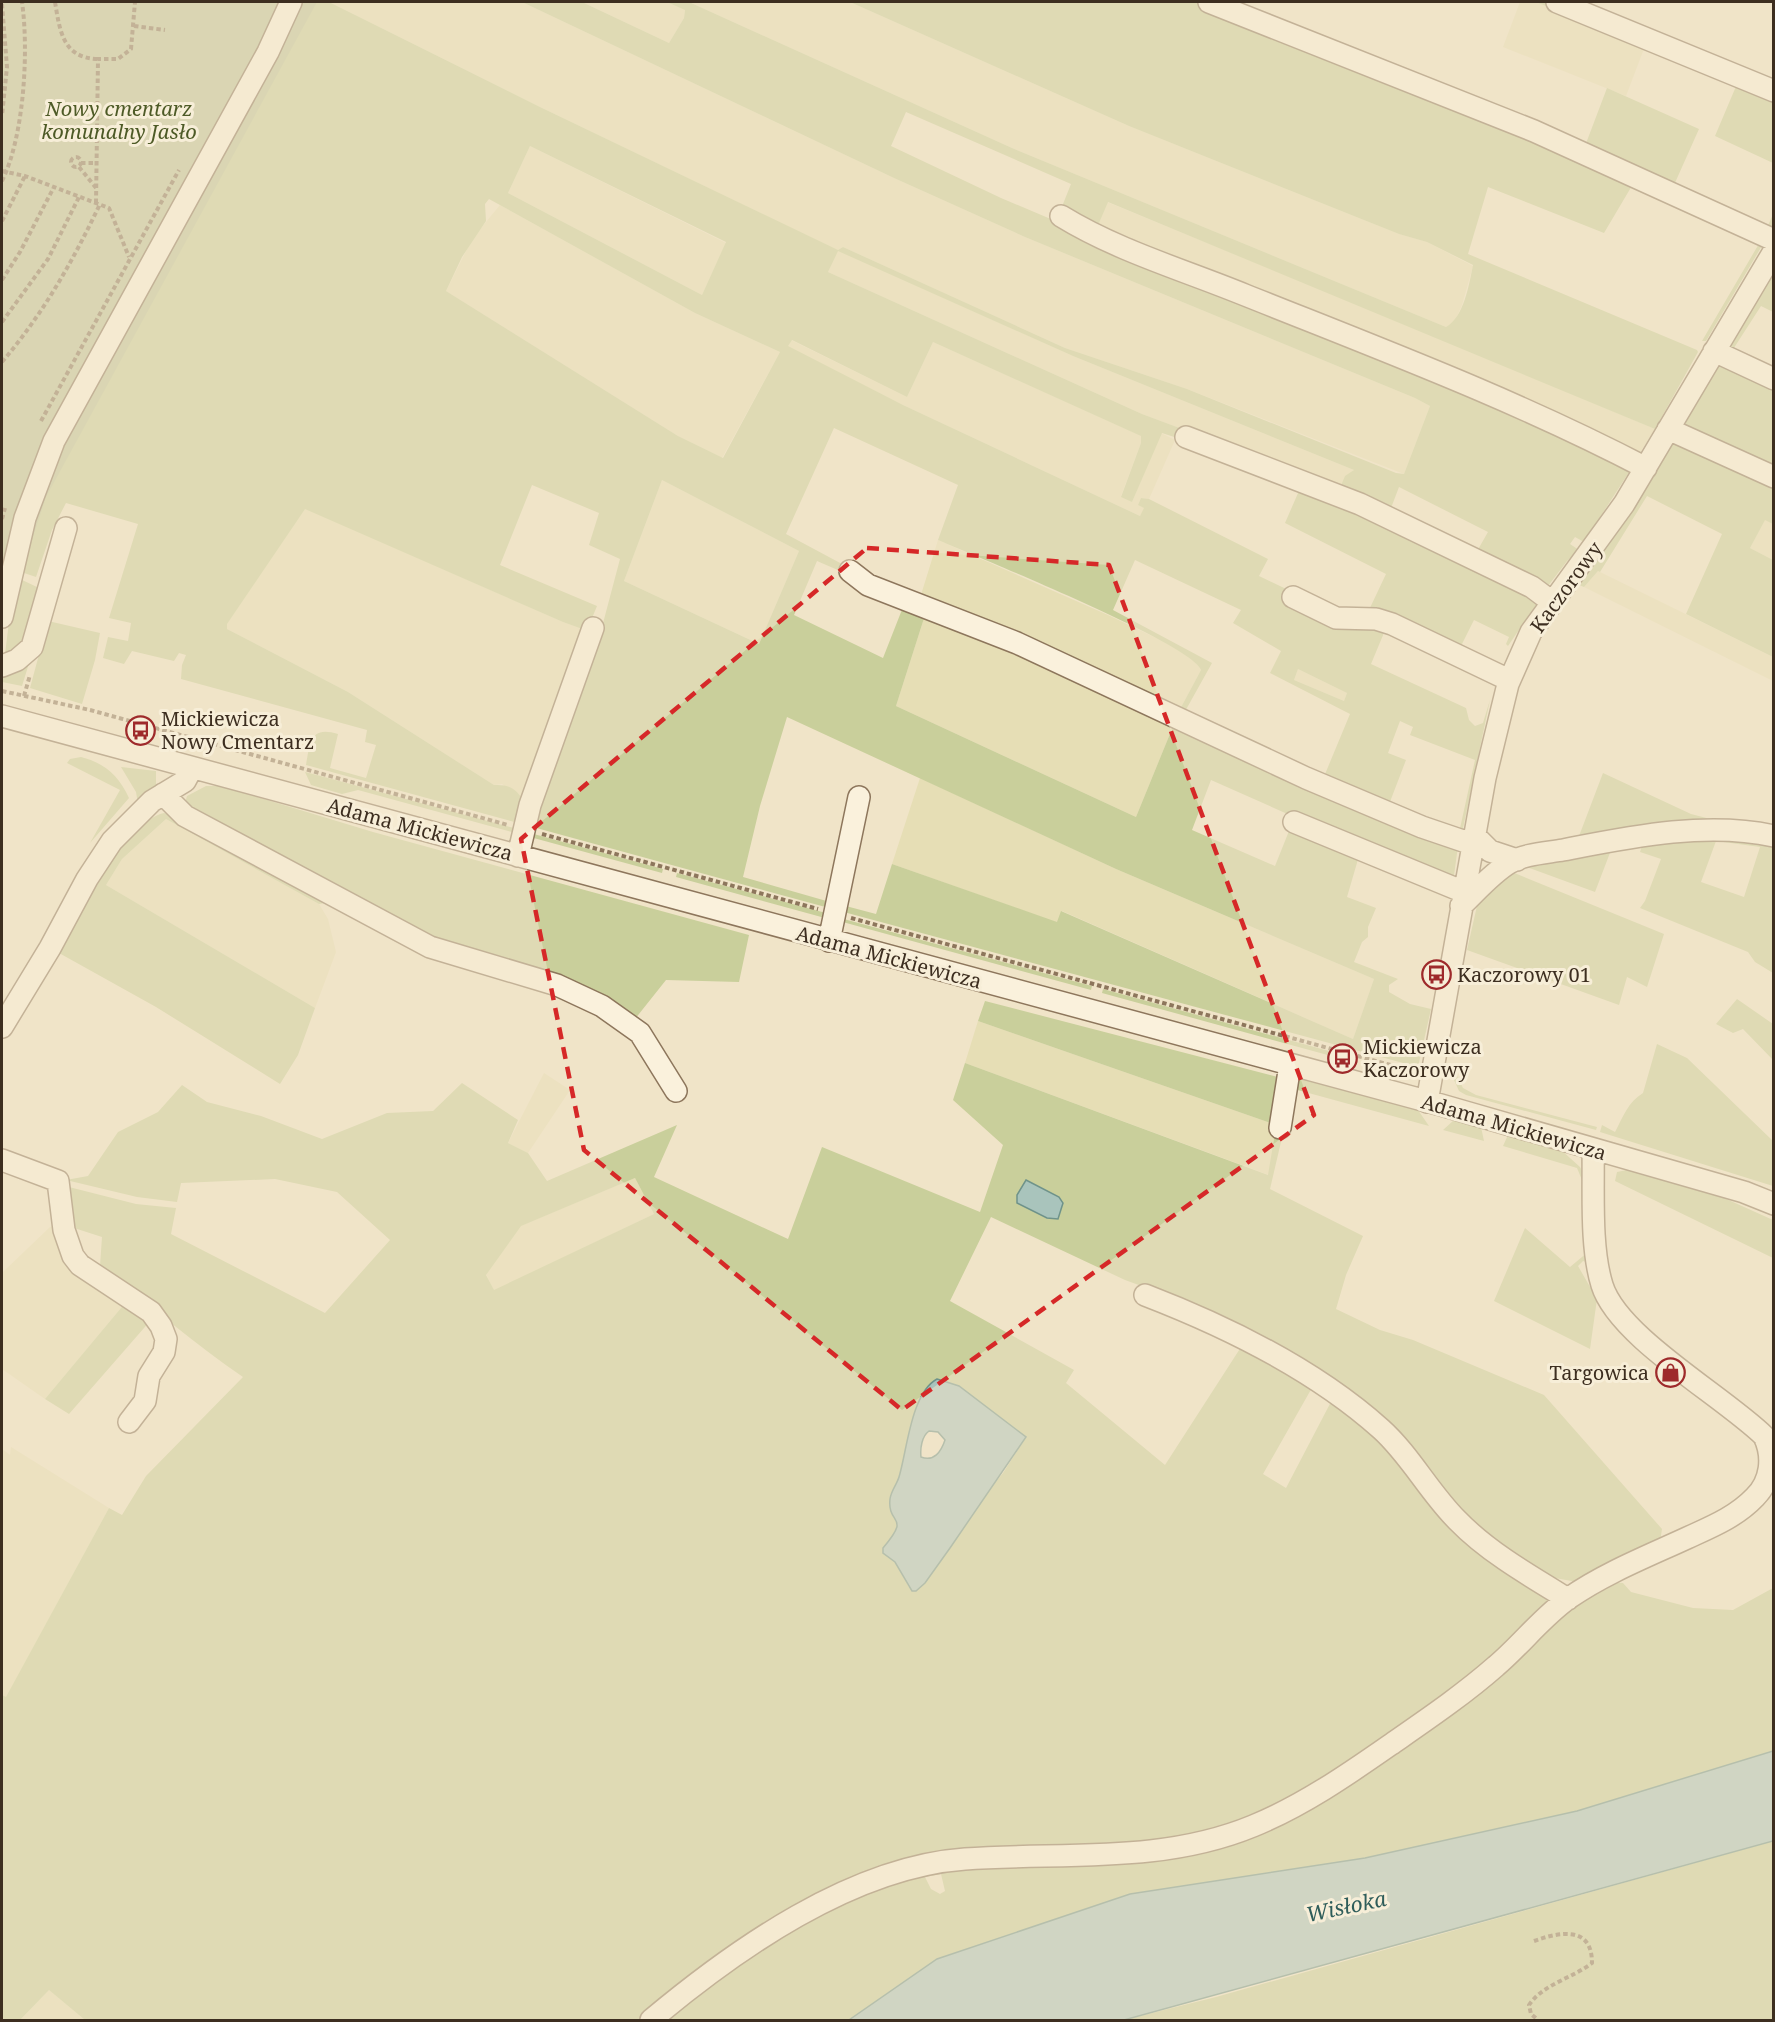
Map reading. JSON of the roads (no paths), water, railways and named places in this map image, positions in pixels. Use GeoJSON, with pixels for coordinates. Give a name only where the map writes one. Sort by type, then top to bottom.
{"type":"FeatureCollection","features":[{"type":"Feature","properties":{"kind":"street"},"geometry":{"type":"LineString","coordinates":[[2,617],[10,571],[25,518],[54,441],[268,52],[291,2]]}},
{"type":"Feature","properties":{"kind":"street"},"geometry":{"type":"LineString","coordinates":[[1209,2],[1534,131],[1773,240]]}},
{"type":"Feature","properties":{"kind":"street"},"geometry":{"type":"LineString","coordinates":[[1557,2],[1773,91]]}},
{"type":"Feature","properties":{"kind":"street"},"geometry":{"type":"LineString","coordinates":[[1061,216],[1090,232],[1144,255],[1459,379],[1551,420],[1646,468]]}},
{"type":"Feature","properties":{"kind":"street","name":"Kaczorowy"},"geometry":{"type":"LineString","coordinates":[[1427,1102],[1473,840],[1499,712],[1509,680],[1531,632],[1597,545],[1646,468],[1773,251]]}},
{"type":"Feature","properties":{"kind":"street"},"geometry":{"type":"LineString","coordinates":[[1714,351],[1773,379]]}},
{"type":"Feature","properties":{"kind":"street"},"geometry":{"type":"LineString","coordinates":[[1668,429],[1773,477]]}},
{"type":"Feature","properties":{"kind":"street"},"geometry":{"type":"LineString","coordinates":[[1186,437],[1382,514],[1532,587],[1552,602]]}},
{"type":"Feature","properties":{"kind":"street"},"geometry":{"type":"LineString","coordinates":[[2,666],[17,660],[32,647],[66,528]]}},
{"type":"Feature","properties":{"kind":"street"},"geometry":{"type":"LineString","coordinates":[[850,571],[868,585],[1017,642],[1306,778],[1422,827],[1473,840],[1490,851],[1517,860]]}},
{"type":"Feature","properties":{"kind":"street"},"geometry":{"type":"LineString","coordinates":[[1293,597],[1341,619],[1376,619],[1392,624],[1509,680]]}},
{"type":"Feature","properties":{"kind":"street"},"geometry":{"type":"LineString","coordinates":[[518,856],[524,829],[593,628]]}},
{"type":"Feature","properties":{"kind":"street","name":"Adama Mickiewicza"},"geometry":{"type":"LineString","coordinates":[[2,716],[1427,1102],[1744,1192],[1773,1204]]}},
{"type":"Feature","properties":{"kind":"street"},"geometry":{"type":"LineString","coordinates":[[2,1027],[51,948],[87,879],[112,841],[138,813],[163,794],[185,782],[192,768]]}},
{"type":"Feature","properties":{"kind":"street"},"geometry":{"type":"LineString","coordinates":[[163,794],[185,816],[430,947],[557,985],[602,1006],[640,1033],[656,1054],[676,1091]]}},
{"type":"Feature","properties":{"kind":"street"},"geometry":{"type":"LineString","coordinates":[[829,941],[859,797]]}},
{"type":"Feature","properties":{"kind":"street"},"geometry":{"type":"LineString","coordinates":[[1294,822],[1463,899],[1517,860],[1601,843],[1694,832],[1750,831],[1773,836]]}},
{"type":"Feature","properties":{"kind":"street"},"geometry":{"type":"LineString","coordinates":[[1280,1128],[1290,1065]]}},
{"type":"Feature","properties":{"kind":"street"},"geometry":{"type":"LineString","coordinates":[[651,2020],[733,1956],[859,1886],[900,1870],[963,1859],[1139,1853],[1215,1839],[1277,1816],[1371,1758],[1468,1690],[1568,1599],[1633,1563],[1735,1514],[1763,1487],[1770,1464],[1768,1444],[1764,1436],[1623,1322],[1611,1305],[1602,1286],[1597,1256],[1593,1149]]}},
{"type":"Feature","properties":{"kind":"street"},"geometry":{"type":"LineString","coordinates":[[2,1160],[58,1181],[64,1230],[77,1261],[150,1312],[161,1326],[166,1339],[164,1352],[149,1376],[142,1406],[129,1422]]}},
{"type":"Feature","properties":{"kind":"street"},"geometry":{"type":"LineString","coordinates":[[1145,1295],[1244,1337],[1362,1413],[1383,1431],[1457,1520],[1513,1564],[1568,1599]]}},
{"type":"Feature","properties":{"kind":"water"},"geometry":{"type":"Polygon","coordinates":[[[1026,1180],[1059,1197],[1063,1203],[1058,1219],[1047,1218],[1017,1203],[1017,1195],[1026,1180]]]}},
{"type":"Feature","properties":{"kind":"water"},"geometry":{"type":"Polygon","coordinates":[[[937,1379],[959,1386],[1026,1437],[925,1583],[916,1591],[912,1591],[895,1562],[883,1553],[883,1548],[896,1530],[896,1521],[890,1507],[891,1496],[899,1477],[911,1423],[928,1386],[937,1379]],[[929,1431],[925,1436],[921,1446],[921,1457],[930,1458],[939,1452],[945,1440],[938,1432],[929,1431]]]}},
{"type":"Feature","properties":{"kind":"water","name":"Wisłoka"},"geometry":{"type":"Polygon","coordinates":[[[1773,1751],[1773,1841],[1124,2020],[849,2020],[937,1959],[1130,1894],[1365,1858],[1577,1811],[1773,1751]]]}},
{"type":"Feature","properties":{"kind":"place","name":"Mickiewicza Nowy Cmentarz"},"geometry":{"type":"Point","coordinates":[140,730]}},
{"type":"Feature","properties":{"kind":"place","name":"Kaczorowy 01"},"geometry":{"type":"Point","coordinates":[1436,974]}},
{"type":"Feature","properties":{"kind":"place","name":"Mickiewicza Kaczorowy"},"geometry":{"type":"Point","coordinates":[1342,1058]}},
{"type":"Feature","properties":{"kind":"place","name":"Targowica"},"geometry":{"type":"Point","coordinates":[1670,1372]}},
{"type":"Feature","properties":{"kind":"park label","name":"Nowy cmentarz komunalny Jasło"},"geometry":{"type":"Point","coordinates":[119,120]}}]}
